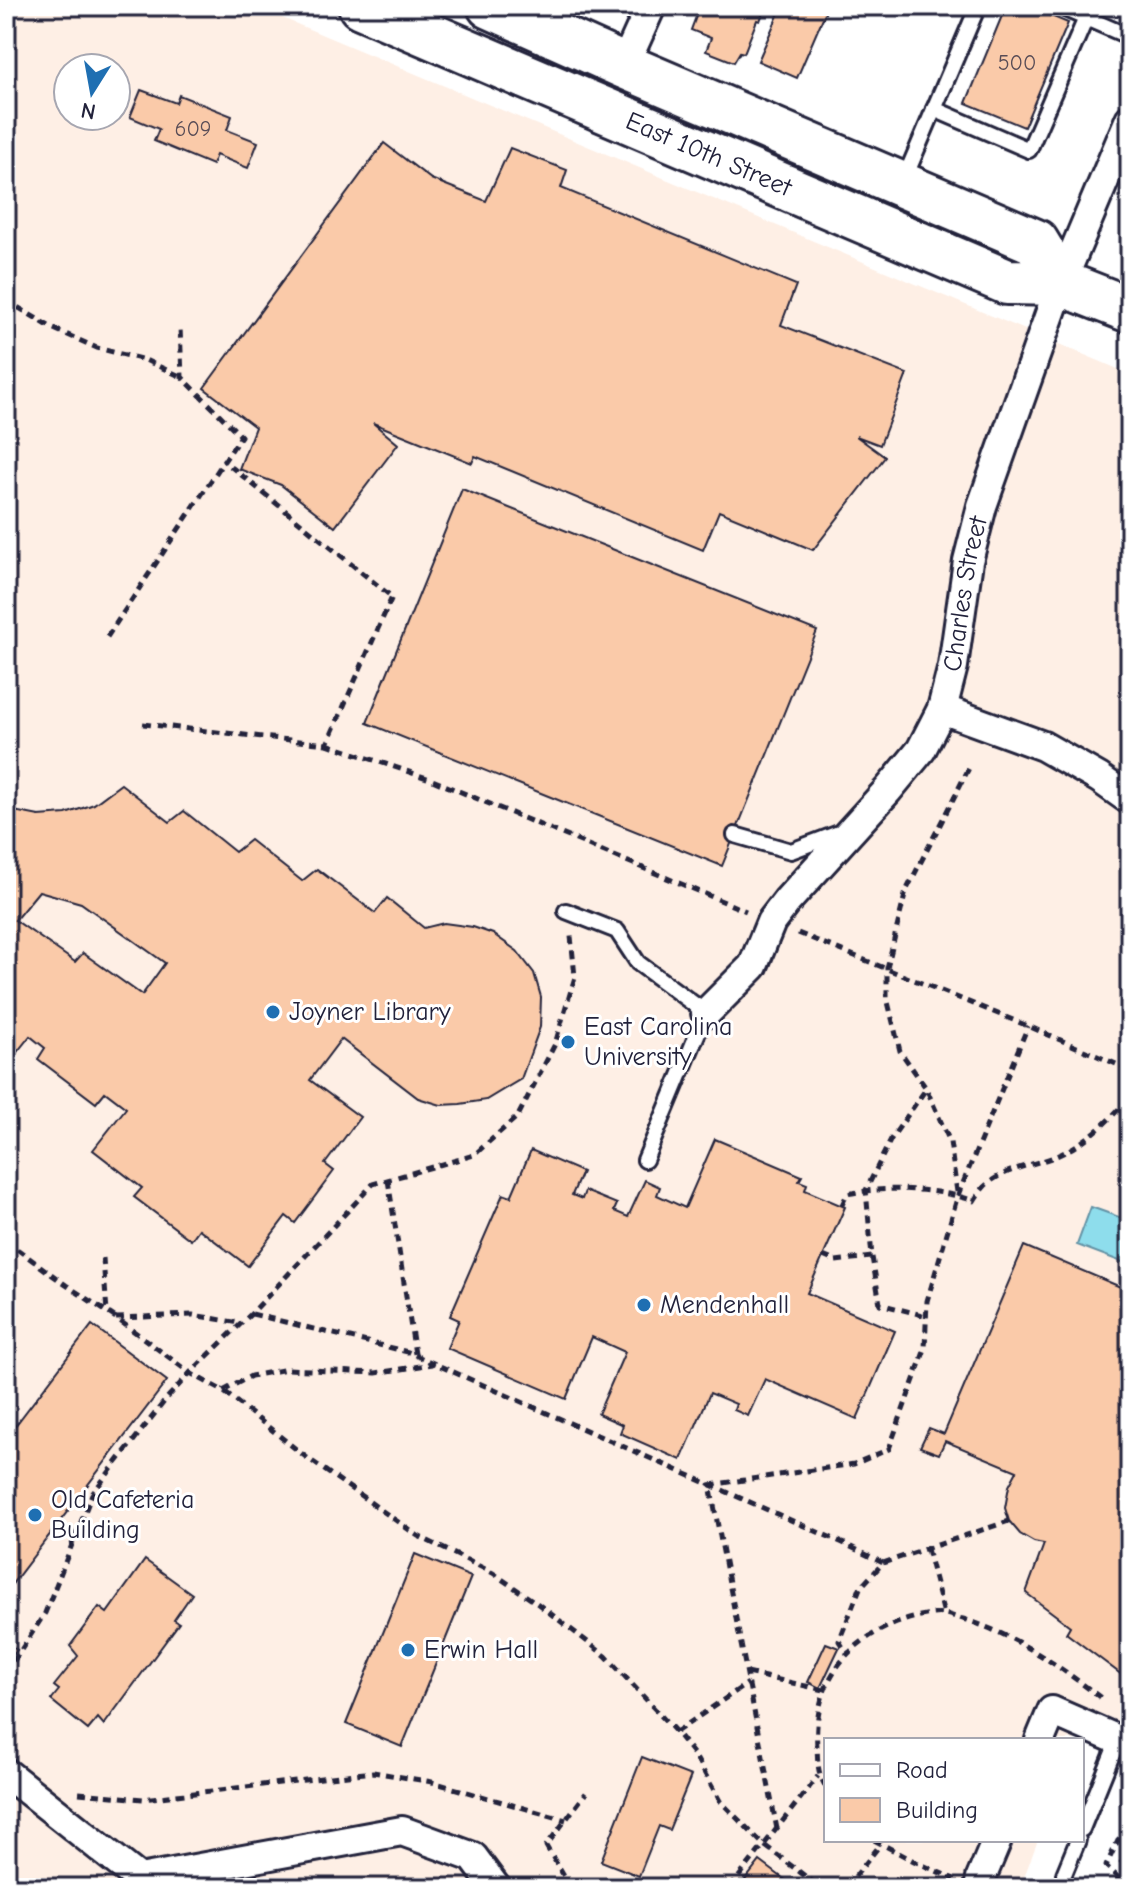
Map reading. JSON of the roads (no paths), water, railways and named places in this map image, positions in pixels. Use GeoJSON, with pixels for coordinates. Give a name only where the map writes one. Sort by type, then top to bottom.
{"type":"FeatureCollection","features":[{"type":"Feature","properties":{"kind":"main road","name":"East 10th Street"},"geometry":{"type":"LineString","coordinates":[[361,6],[1007,282],[1061,283],[1130,310]]}},
{"type":"Feature","properties":{"kind":"main road","name":"East 10th Street"},"geometry":{"type":"LineString","coordinates":[[490,6],[1036,242],[1061,283]]}},
{"type":"Feature","properties":{"kind":"street"},"geometry":{"type":"LineString","coordinates":[[624,66],[651,6]]}},
{"type":"Feature","properties":{"kind":"street","name":"Charles Street"},"geometry":{"type":"LineString","coordinates":[[706,1013],[753,966],[771,922],[787,901],[921,750],[942,709],[953,666],[968,561],[982,506],[1061,283],[1130,119]]}},
{"type":"Feature","properties":{"kind":"street"},"geometry":{"type":"LineString","coordinates":[[942,709],[1043,746],[1130,800]]}},
{"type":"Feature","properties":{"kind":"street"},"geometry":{"type":"LineString","coordinates":[[1041,1738],[1052,1711],[1124,1742]]}},
{"type":"Feature","properties":{"kind":"street"},"geometry":{"type":"LineString","coordinates":[[6,1773],[146,1884],[402,1831],[473,1857],[496,1888]]}},
{"type":"Feature","properties":{"kind":"street"},"geometry":{"type":"LineString","coordinates":[[967,1884],[981,1878],[996,1842]]}},
{"type":"Feature","properties":{"kind":"lane"},"geometry":{"type":"LineString","coordinates":[[902,184],[978,6]]}},
{"type":"Feature","properties":{"kind":"lane"},"geometry":{"type":"LineString","coordinates":[[1058,6],[1130,37]]}},
{"type":"Feature","properties":{"kind":"lane"},"geometry":{"type":"LineString","coordinates":[[934,109],[1029,150],[1086,18]]}},
{"type":"Feature","properties":{"kind":"lane"},"geometry":{"type":"LineString","coordinates":[[735,835],[791,851],[855,826]]}},
{"type":"Feature","properties":{"kind":"lane"},"geometry":{"type":"LineString","coordinates":[[566,911],[617,931],[638,963],[706,1013],[645,1160]]}},
{"type":"Feature","properties":{"kind":"lane"},"geometry":{"type":"LineString","coordinates":[[1084,1825],[1124,1742]]}},
{"type":"Feature","properties":{"kind":"lane"},"geometry":{"type":"LineString","coordinates":[[1064,1874],[1077,1842]]}},
{"type":"Feature","properties":{"kind":"water"},"geometry":{"type":"Polygon","coordinates":[[[1091,1207],[1130,1221],[1130,1265],[1077,1245],[1091,1207]]]}},
{"type":"Feature","properties":{"kind":"place","name":"Joyner Library"},"geometry":{"type":"Point","coordinates":[273,1012]}},
{"type":"Feature","properties":{"kind":"place","name":"East Carolina University"},"geometry":{"type":"Point","coordinates":[568,1042]}},
{"type":"Feature","properties":{"kind":"place","name":"Mendenhall"},"geometry":{"type":"Point","coordinates":[644,1305]}},
{"type":"Feature","properties":{"kind":"place","name":"Old Cafeteria Building"},"geometry":{"type":"Point","coordinates":[35,1515]}},
{"type":"Feature","properties":{"kind":"place","name":"Erwin Hall"},"geometry":{"type":"Point","coordinates":[408,1650]}}]}
